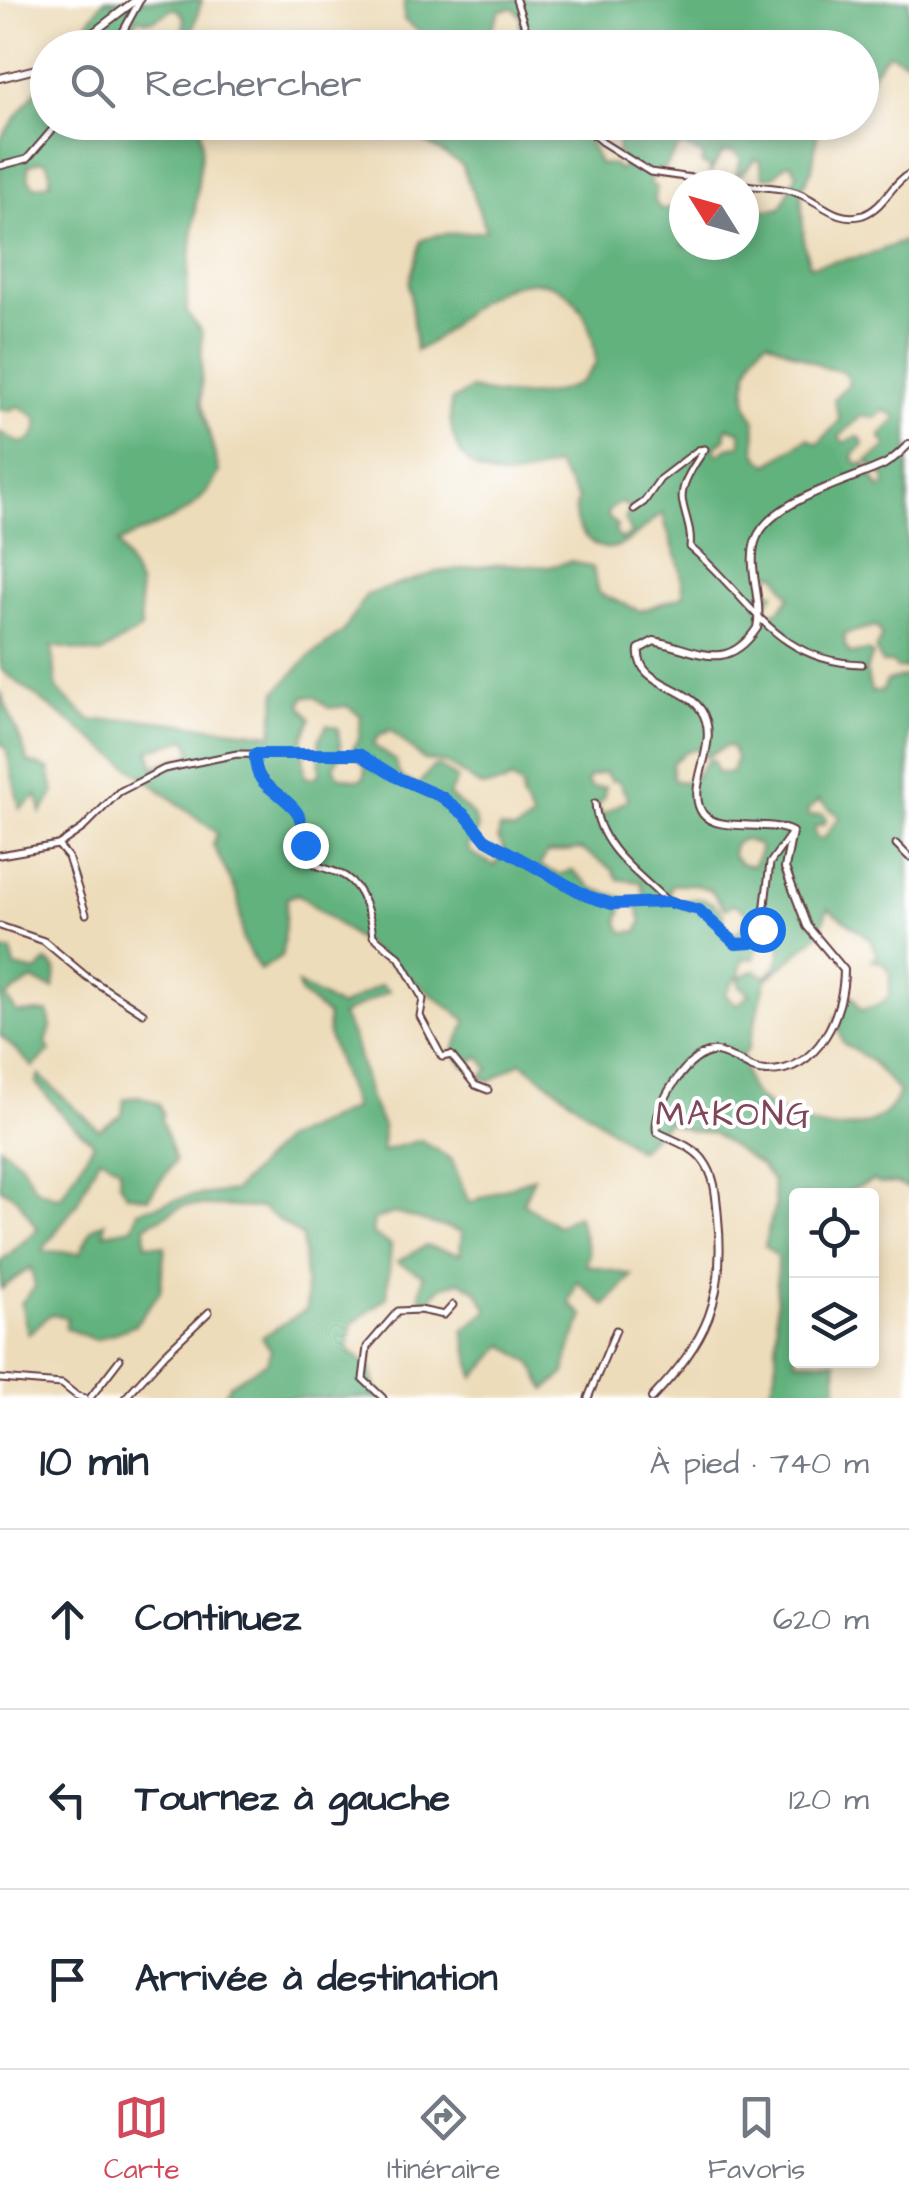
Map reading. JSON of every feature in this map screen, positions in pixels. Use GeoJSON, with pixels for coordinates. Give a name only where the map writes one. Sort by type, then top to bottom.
{"type":"FeatureCollection","features":[{"type":"Feature","properties":{"kind":"street"},"geometry":{"type":"LineString","coordinates":[[121,30],[138,0]]}},
{"type":"Feature","properties":{"kind":"street"},"geometry":{"type":"LineString","coordinates":[[97,30],[138,0]]}},
{"type":"Feature","properties":{"kind":"street"},"geometry":{"type":"LineString","coordinates":[[516,0],[526,30]]}},
{"type":"Feature","properties":{"kind":"street"},"geometry":{"type":"LineString","coordinates":[[0,78],[30,70]]}},
{"type":"Feature","properties":{"kind":"street"},"geometry":{"type":"LineString","coordinates":[[0,166],[27,159],[44,140]]}},
{"type":"Feature","properties":{"kind":"street"},"geometry":{"type":"LineString","coordinates":[[600,140],[650,172],[669,175]]}},
{"type":"Feature","properties":{"kind":"street"},"geometry":{"type":"LineString","coordinates":[[759,187],[795,191],[838,216],[862,216],[882,204],[899,179],[909,174]]}},
{"type":"Feature","properties":{"kind":"street"},"geometry":{"type":"LineString","coordinates":[[792,832],[772,825],[720,824],[705,816],[699,805],[698,784],[706,753],[706,720],[694,702],[652,677],[638,662],[639,649],[654,640],[713,656],[728,656],[748,641],[758,628],[760,617],[755,542],[766,524],[797,499],[887,463],[909,444]]}},
{"type":"Feature","properties":{"kind":"street"},"geometry":{"type":"LineString","coordinates":[[634,509],[660,479],[704,449],[682,494],[690,547],[773,634],[817,659],[862,664]]}},
{"type":"Feature","properties":{"kind":"street"},"geometry":{"type":"LineString","coordinates":[[0,855],[58,845],[83,828],[119,792],[164,769],[237,754],[359,754],[396,777],[442,797],[466,816],[485,839],[587,896],[612,904],[667,902],[699,910],[736,944],[752,943],[762,929],[770,864],[792,832]]}},
{"type":"Feature","properties":{"kind":"street"},"geometry":{"type":"LineString","coordinates":[[255,754],[255,772],[270,791],[280,794],[300,816],[305,845],[316,865],[346,876],[357,890],[371,918],[373,936],[398,958],[423,999],[420,1016],[442,1056],[451,1056],[475,1086],[488,1090]]}},
{"type":"Feature","properties":{"kind":"street"},"geometry":{"type":"LineString","coordinates":[[595,803],[599,828],[610,845],[667,902]]}},
{"type":"Feature","properties":{"kind":"street"},"geometry":{"type":"LineString","coordinates":[[652,1398],[698,1342],[714,1309],[722,1253],[714,1179],[701,1156],[658,1132],[655,1122],[668,1094],[699,1056],[711,1052],[720,1052],[757,1070],[788,1068],[805,1058],[822,1040],[844,996],[844,970],[807,926],[785,868],[792,832]]}},
{"type":"Feature","properties":{"kind":"street"},"geometry":{"type":"LineString","coordinates":[[896,844],[909,856]]}},
{"type":"Feature","properties":{"kind":"street"},"geometry":{"type":"LineString","coordinates":[[58,845],[68,857],[86,914]]}},
{"type":"Feature","properties":{"kind":"street"},"geometry":{"type":"LineString","coordinates":[[0,926],[44,941],[87,977],[143,1013]]}},
{"type":"Feature","properties":{"kind":"street"},"geometry":{"type":"LineString","coordinates":[[383,1398],[363,1379],[368,1347],[398,1311],[444,1315],[453,1305]]}},
{"type":"Feature","properties":{"kind":"street"},"geometry":{"type":"LineString","coordinates":[[125,1398],[209,1312]]}},
{"type":"Feature","properties":{"kind":"street"},"geometry":{"type":"LineString","coordinates":[[588,1398],[616,1330]]}},
{"type":"Feature","properties":{"kind":"street"},"geometry":{"type":"LineString","coordinates":[[0,1379],[62,1384],[77,1396],[87,1398],[120,1359]]}},
{"type":"Feature","properties":{"kind":"green space"},"geometry":{"type":"Polygon","coordinates":[[[104,0],[202,0],[192,30],[181,30],[184,17],[172,9],[151,20],[138,18],[132,30],[82,30],[104,0]]]}},
{"type":"Feature","properties":{"kind":"green space"},"geometry":{"type":"Polygon","coordinates":[[[404,0],[909,0],[909,62],[888,53],[879,64],[879,30],[519,30],[521,17],[514,8],[500,10],[491,30],[417,30],[404,20],[404,0]]]}},
{"type":"Feature","properties":{"kind":"green space"},"geometry":{"type":"Polygon","coordinates":[[[30,99],[30,140],[202,140],[187,313],[202,332],[201,402],[219,472],[200,500],[188,509],[118,543],[139,584],[141,629],[100,654],[52,646],[57,690],[91,721],[139,719],[272,734],[277,691],[309,657],[344,631],[366,595],[438,572],[504,564],[549,567],[572,561],[593,568],[598,593],[640,611],[683,596],[681,574],[663,513],[624,543],[603,548],[592,543],[579,527],[575,515],[578,499],[556,465],[515,477],[494,475],[480,471],[461,454],[452,430],[451,401],[471,389],[511,395],[555,392],[580,382],[596,364],[587,321],[578,305],[566,292],[533,282],[490,295],[416,351],[409,283],[421,241],[486,230],[462,165],[422,140],[590,140],[599,164],[615,165],[617,170],[626,165],[617,152],[619,140],[816,140],[812,169],[801,189],[804,245],[810,266],[869,255],[909,239],[907,668],[882,663],[876,650],[882,636],[876,626],[844,634],[850,654],[873,654],[866,670],[871,692],[882,691],[887,681],[909,675],[909,1189],[874,1180],[855,1188],[789,1188],[789,1368],[836,1368],[837,1398],[768,1398],[776,1372],[777,1256],[764,1246],[775,1206],[772,1180],[761,1166],[712,1133],[691,1131],[668,1122],[638,1150],[521,1062],[490,1081],[480,1077],[489,1069],[479,1056],[465,1067],[453,1051],[467,1021],[298,894],[287,898],[282,956],[260,970],[243,941],[238,896],[213,845],[217,833],[0,669],[0,432],[20,443],[31,440],[37,430],[37,418],[19,406],[8,411],[0,409],[0,139],[30,99]],[[46,162],[28,166],[28,177],[34,187],[50,183],[46,162]],[[767,340],[751,361],[746,399],[755,422],[758,456],[769,464],[808,438],[818,444],[840,420],[834,399],[849,383],[845,372],[823,367],[767,340]],[[884,410],[875,418],[862,415],[839,437],[844,443],[861,438],[863,446],[853,459],[859,465],[864,463],[880,489],[886,484],[885,478],[867,461],[887,447],[880,436],[897,418],[884,410]],[[727,427],[725,439],[714,448],[717,455],[741,445],[741,432],[727,427]],[[621,502],[608,511],[621,540],[631,534],[625,519],[630,509],[621,502]],[[777,575],[764,576],[763,589],[774,593],[764,606],[769,614],[779,610],[790,597],[777,575]],[[304,696],[301,705],[311,719],[302,740],[305,778],[316,777],[320,772],[319,739],[327,725],[338,728],[341,750],[334,766],[338,776],[359,780],[364,777],[364,765],[353,748],[359,738],[361,716],[347,706],[329,708],[315,697],[304,696]],[[390,730],[379,735],[373,745],[396,761],[398,771],[409,781],[418,785],[433,767],[439,766],[457,779],[449,795],[470,813],[478,831],[468,846],[470,852],[495,866],[504,848],[498,839],[500,828],[515,831],[533,819],[522,798],[522,787],[512,779],[482,787],[446,763],[424,760],[390,730]],[[186,739],[149,750],[154,767],[192,751],[186,739]],[[726,746],[706,757],[697,749],[685,752],[672,763],[673,780],[691,779],[710,759],[717,773],[732,773],[736,758],[732,747],[726,746]],[[605,772],[589,777],[587,782],[592,788],[605,787],[604,798],[597,806],[602,815],[628,799],[618,780],[611,781],[605,772]],[[819,800],[807,811],[808,816],[823,814],[826,819],[825,824],[816,826],[817,838],[823,839],[840,817],[819,800]],[[743,839],[734,845],[732,855],[740,863],[753,866],[759,845],[743,839]],[[581,849],[547,853],[541,863],[559,875],[572,870],[594,889],[623,898],[619,924],[625,933],[637,931],[642,922],[637,906],[644,897],[641,882],[618,879],[612,869],[581,849]],[[693,884],[671,885],[669,899],[679,904],[698,899],[714,905],[724,915],[722,929],[738,933],[747,918],[747,912],[734,904],[725,909],[711,890],[693,884]],[[828,908],[818,935],[766,980],[748,1049],[742,1055],[753,1092],[787,1116],[831,1128],[872,1121],[888,1110],[899,1092],[871,1061],[843,1043],[835,1020],[853,996],[861,1010],[881,1004],[889,996],[890,972],[883,963],[872,960],[877,955],[870,939],[828,908]],[[768,938],[759,944],[754,959],[743,958],[738,978],[725,995],[737,1005],[750,994],[739,985],[740,977],[755,970],[767,977],[777,965],[782,946],[768,938]]]}},
{"type":"Feature","properties":{"kind":"green space"},"geometry":{"type":"Polygon","coordinates":[[[0,690],[28,762],[49,769],[54,793],[41,813],[38,794],[20,809],[6,748],[0,743],[0,690]]]}},
{"type":"Feature","properties":{"kind":"green space"},"geometry":{"type":"Polygon","coordinates":[[[1,951],[11,951],[15,967],[37,972],[47,961],[56,969],[54,989],[32,980],[6,997],[17,1013],[48,1012],[51,1027],[46,1043],[50,1051],[33,1067],[0,1035],[1,951]]]}},
{"type":"Feature","properties":{"kind":"green space"},"geometry":{"type":"Polygon","coordinates":[[[298,984],[340,1007],[381,985],[389,991],[342,1015],[383,1126],[382,1151],[421,1140],[452,1160],[469,1203],[534,1177],[523,1203],[557,1226],[577,1215],[589,1253],[586,1265],[632,1275],[605,1306],[577,1281],[569,1303],[584,1316],[569,1351],[565,1373],[546,1390],[532,1364],[504,1345],[474,1378],[463,1330],[488,1311],[477,1291],[460,1281],[441,1287],[426,1304],[420,1296],[423,1275],[397,1262],[425,1246],[460,1254],[462,1232],[394,1213],[374,1220],[372,1234],[391,1245],[387,1297],[352,1324],[348,1349],[370,1368],[379,1398],[223,1398],[230,1384],[267,1362],[271,1350],[262,1337],[307,1309],[302,1237],[262,1208],[185,1205],[145,1226],[146,1244],[165,1246],[160,1292],[134,1326],[95,1340],[65,1328],[67,1318],[51,1314],[28,1334],[21,1303],[35,1287],[31,1267],[1,1289],[0,1262],[38,1229],[17,1198],[0,1188],[0,1146],[21,1163],[36,1189],[60,1198],[94,1143],[68,1121],[36,1083],[39,1075],[99,1130],[122,1115],[124,1099],[139,1096],[159,1104],[175,1161],[148,1198],[127,1194],[119,1183],[120,1168],[99,1157],[77,1203],[42,1251],[80,1253],[92,1229],[105,1222],[104,1233],[132,1228],[138,1211],[190,1196],[234,1191],[282,1141],[354,1108],[328,1034],[327,1015],[301,994],[298,984]]]}},
{"type":"Feature","properties":{"kind":"district","name":"MAKONG"},"geometry":{"type":"Point","coordinates":[734,1114]}},
{"type":"Feature","properties":{"kind":"route"},"geometry":{"type":"LineString","coordinates":[[305,845],[300,816],[280,794],[270,791],[255,772],[255,754],[359,754],[396,777],[442,797],[466,816],[485,839],[587,896],[612,904],[667,902],[699,910],[736,944],[752,943],[762,929]]}}]}
